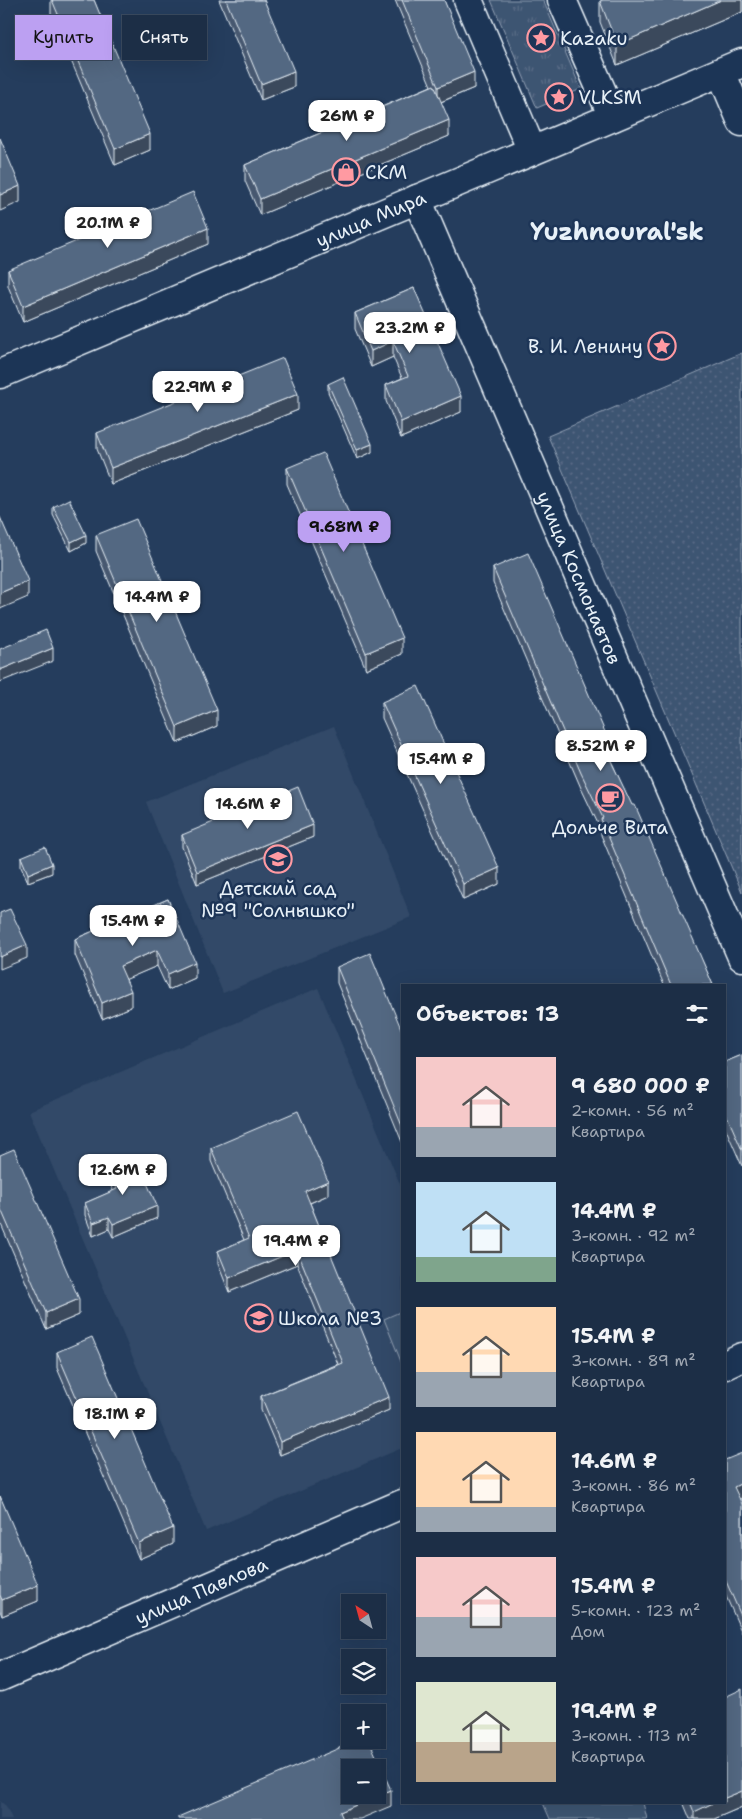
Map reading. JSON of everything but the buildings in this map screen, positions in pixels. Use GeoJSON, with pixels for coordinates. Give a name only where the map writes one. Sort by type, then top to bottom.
{"type":"FeatureCollection","features":[{"type":"Feature","properties":{"kind":"street"},"geometry":{"type":"LineString","coordinates":[[468,0],[532,151]]}},
{"type":"Feature","properties":{"kind":"street"},"geometry":{"type":"LineString","coordinates":[[562,0],[613,117]]}},
{"type":"Feature","properties":{"kind":"street"},"geometry":{"type":"LineString","coordinates":[[731,67],[742,122]]}},
{"type":"Feature","properties":{"kind":"street","name":"улица Мира"},"geometry":{"type":"LineString","coordinates":[[0,374],[731,67]]}},
{"type":"Feature","properties":{"kind":"street","name":"улица Космонавтов"},"geometry":{"type":"LineString","coordinates":[[416,199],[742,957]]}},
{"type":"Feature","properties":{"kind":"street"},"geometry":{"type":"LineString","coordinates":[[726,1365],[742,1358]]}},
{"type":"Feature","properties":{"kind":"street","name":"улица Павлова"},"geometry":{"type":"LineString","coordinates":[[0,1678],[401,1504]]}},
{"type":"Feature","properties":{"kind":"shaded area","name":"Детский сад №9 \"Солнышко\""},"geometry":{"type":"Polygon","coordinates":[[[334,726],[411,917],[223,993],[146,802],[334,726]]]}},
{"type":"Feature","properties":{"kind":"shaded area","name":"Школа №3"},"geometry":{"type":"Polygon","coordinates":[[[318,988],[401,1187],[401,1448],[206,1531],[29,1111],[318,988]]]}},
{"type":"Feature","properties":{"kind":"shaded area"},"geometry":{"type":"Polygon","coordinates":[[[0,1801],[6,1806],[12,1819],[0,1819],[0,1801]]]}},
{"type":"Feature","properties":{"kind":"green space"},"geometry":{"type":"Polygon","coordinates":[[[491,0],[543,0],[581,89],[537,108],[491,0]]]}},
{"type":"Feature","properties":{"kind":"green space"},"geometry":{"type":"Polygon","coordinates":[[[742,353],[742,892],[548,436],[742,353]]]}},
{"type":"Feature","properties":{"kind":"green space"},"geometry":{"type":"Polygon","coordinates":[[[401,1311],[401,1362],[384,1319],[401,1311]]]}},
{"type":"Feature","properties":{"kind":"green space"},"geometry":{"type":"Polygon","coordinates":[[[543,1804],[643,1804],[647,1819],[550,1819],[543,1804]]]}},
{"type":"Feature","properties":{"kind":"place","name":"Kazaku"},"geometry":{"type":"Point","coordinates":[541,38]}},
{"type":"Feature","properties":{"kind":"place","name":"VLKSM"},"geometry":{"type":"Point","coordinates":[559,97]}},
{"type":"Feature","properties":{"kind":"place","name":"СКМ"},"geometry":{"type":"Point","coordinates":[346,172]}},
{"type":"Feature","properties":{"kind":"place","name":"В. И. Ленину"},"geometry":{"type":"Point","coordinates":[662,346]}},
{"type":"Feature","properties":{"kind":"place","name":"Дольче Вита"},"geometry":{"type":"Point","coordinates":[610,798]}},
{"type":"Feature","properties":{"kind":"place","name":"Детский сад №9 \"Солнышко\""},"geometry":{"type":"Point","coordinates":[278,859]}},
{"type":"Feature","properties":{"kind":"place","name":"Школа №3"},"geometry":{"type":"Point","coordinates":[259,1318]}},
{"type":"Feature","properties":{"kind":"district","name":"Yuzhnoural'sk"},"geometry":{"type":"Point","coordinates":[617,232]}}]}
